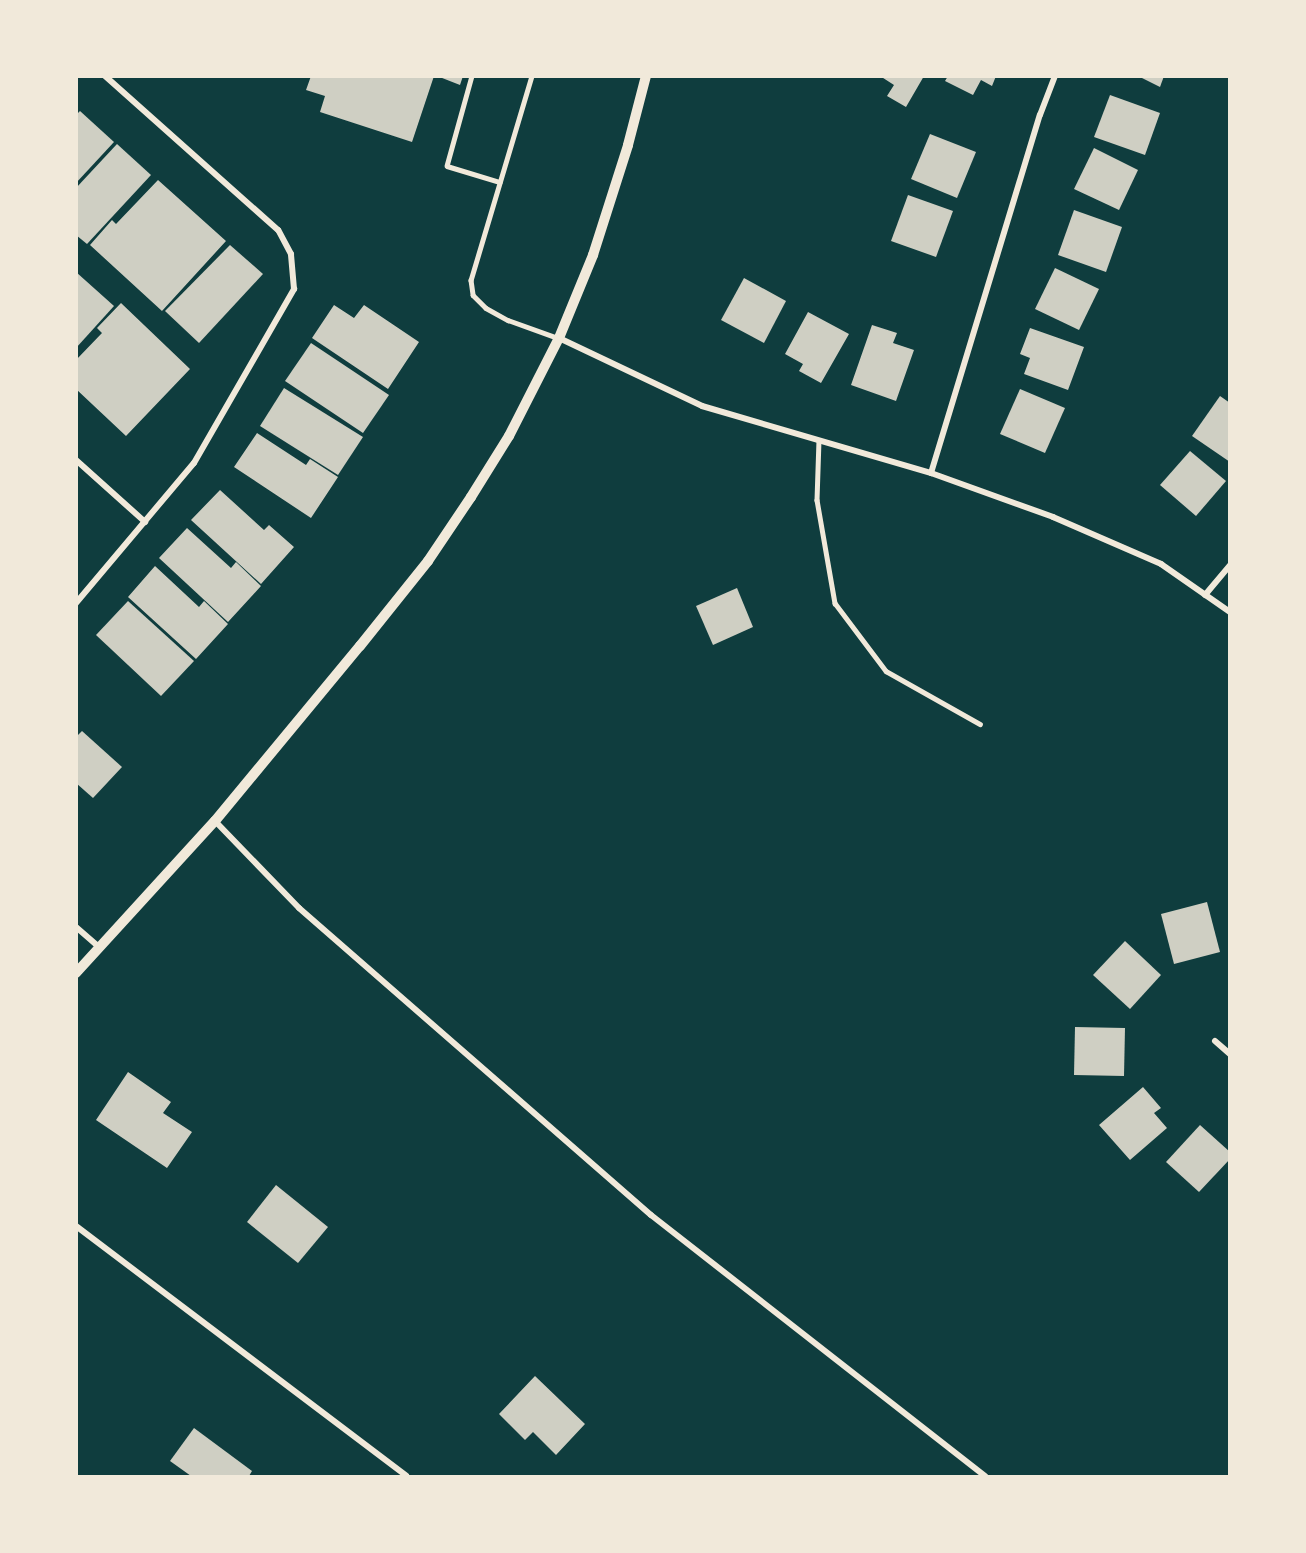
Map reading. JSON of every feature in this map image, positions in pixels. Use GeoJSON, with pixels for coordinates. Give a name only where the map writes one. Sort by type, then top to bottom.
{"type":"FeatureCollection","features":[{"type":"Feature","properties":{"kind":"street"},"geometry":{"type":"LineString","coordinates":[[76,603],[194,463],[294,289],[291,254],[278,230],[105,76]]}},
{"type":"Feature","properties":{"kind":"street"},"geometry":{"type":"LineString","coordinates":[[76,973],[215,821],[428,561],[509,436],[559,338],[593,255],[646,76]]}},
{"type":"Feature","properties":{"kind":"street"},"geometry":{"type":"LineString","coordinates":[[931,473],[1040,115],[1054,76]]}},
{"type":"Feature","properties":{"kind":"street"},"geometry":{"type":"LineString","coordinates":[[559,338],[702,406],[931,473],[1053,517],[1150,560],[1230,612]]}},
{"type":"Feature","properties":{"kind":"street"},"geometry":{"type":"LineString","coordinates":[[76,460],[145,522]]}},
{"type":"Feature","properties":{"kind":"street"},"geometry":{"type":"LineString","coordinates":[[1205,595],[1230,565]]}},
{"type":"Feature","properties":{"kind":"street"},"geometry":{"type":"LineString","coordinates":[[215,821],[299,908],[651,1215],[985,1476]]}},
{"type":"Feature","properties":{"kind":"street"},"geometry":{"type":"LineString","coordinates":[[76,927],[100,949]]}},
{"type":"Feature","properties":{"kind":"street"},"geometry":{"type":"LineString","coordinates":[[1215,1041],[1230,1054]]}},
{"type":"Feature","properties":{"kind":"street"},"geometry":{"type":"LineString","coordinates":[[76,1226],[406,1476]]}},
{"type":"Feature","properties":{"kind":"lane"},"geometry":{"type":"LineString","coordinates":[[472,76],[447,166],[500,182]]}},
{"type":"Feature","properties":{"kind":"lane"},"geometry":{"type":"LineString","coordinates":[[532,76],[471,280],[473,295],[486,308],[508,320],[559,338]]}},
{"type":"Feature","properties":{"kind":"lane"},"geometry":{"type":"LineString","coordinates":[[819,440],[817,500],[835,603],[886,670],[980,724]]}},
{"type":"Feature","properties":{"kind":"building"},"geometry":{"type":"Polygon","coordinates":[[[311,76],[434,76],[412,142],[320,112],[325,96],[306,90],[311,76]]]}},
{"type":"Feature","properties":{"kind":"building"},"geometry":{"type":"Polygon","coordinates":[[[437,76],[463,76],[460,85],[437,76]]]}},
{"type":"Feature","properties":{"kind":"building"},"geometry":{"type":"Polygon","coordinates":[[[880,76],[924,76],[906,107],[887,96],[894,85],[880,76]]]}},
{"type":"Feature","properties":{"kind":"building"},"geometry":{"type":"Polygon","coordinates":[[[948,76],[996,76],[992,86],[981,80],[973,95],[945,81],[948,76]]]}},
{"type":"Feature","properties":{"kind":"building"},"geometry":{"type":"Polygon","coordinates":[[[1138,76],[1164,76],[1160,87],[1138,76]]]}},
{"type":"Feature","properties":{"kind":"building"},"geometry":{"type":"Polygon","coordinates":[[[1110,95],[1160,113],[1145,155],[1094,137],[1110,95]]]}},
{"type":"Feature","properties":{"kind":"building"},"geometry":{"type":"Polygon","coordinates":[[[80,111],[114,142],[76,183],[76,115],[80,111]]]}},
{"type":"Feature","properties":{"kind":"building"},"geometry":{"type":"Polygon","coordinates":[[[930,134],[976,152],[957,198],[911,179],[930,134]]]}},
{"type":"Feature","properties":{"kind":"building"},"geometry":{"type":"Polygon","coordinates":[[[117,144],[151,175],[87,244],[76,235],[76,188],[117,144]]]}},
{"type":"Feature","properties":{"kind":"building"},"geometry":{"type":"Polygon","coordinates":[[[1094,148],[1138,170],[1119,210],[1074,189],[1094,148]]]}},
{"type":"Feature","properties":{"kind":"building"},"geometry":{"type":"Polygon","coordinates":[[[158,180],[226,241],[162,311],[90,245],[112,220],[116,224],[158,180]]]}},
{"type":"Feature","properties":{"kind":"building"},"geometry":{"type":"Polygon","coordinates":[[[908,195],[953,211],[936,257],[891,241],[908,195]]]}},
{"type":"Feature","properties":{"kind":"building"},"geometry":{"type":"Polygon","coordinates":[[[1074,210],[1122,227],[1106,272],[1058,255],[1074,210]]]}},
{"type":"Feature","properties":{"kind":"building"},"geometry":{"type":"Polygon","coordinates":[[[230,245],[263,274],[199,343],[165,311],[230,245]]]}},
{"type":"Feature","properties":{"kind":"building"},"geometry":{"type":"Polygon","coordinates":[[[1055,268],[1099,289],[1079,330],[1035,309],[1055,268]]]}},
{"type":"Feature","properties":{"kind":"building"},"geometry":{"type":"Polygon","coordinates":[[[76,272],[114,306],[76,348],[76,272]]]}},
{"type":"Feature","properties":{"kind":"building"},"geometry":{"type":"Polygon","coordinates":[[[744,278],[786,301],[764,343],[721,320],[744,278]]]}},
{"type":"Feature","properties":{"kind":"building"},"geometry":{"type":"Polygon","coordinates":[[[121,303],[190,369],[126,436],[76,389],[76,360],[102,333],[97,328],[121,303]]]}},
{"type":"Feature","properties":{"kind":"building"},"geometry":{"type":"Polygon","coordinates":[[[334,305],[354,318],[364,305],[419,342],[388,389],[312,338],[334,305]]]}},
{"type":"Feature","properties":{"kind":"building"},"geometry":{"type":"Polygon","coordinates":[[[808,312],[849,334],[821,383],[799,371],[803,364],[785,354],[808,312]]]}},
{"type":"Feature","properties":{"kind":"building"},"geometry":{"type":"Polygon","coordinates":[[[872,325],[897,333],[893,343],[914,350],[896,401],[851,385],[872,325]]]}},
{"type":"Feature","properties":{"kind":"building"},"geometry":{"type":"Polygon","coordinates":[[[1030,328],[1084,347],[1068,390],[1024,374],[1030,358],[1020,354],[1030,328]]]}},
{"type":"Feature","properties":{"kind":"building"},"geometry":{"type":"Polygon","coordinates":[[[311,343],[389,395],[363,433],[285,381],[311,343]]]}},
{"type":"Feature","properties":{"kind":"building"},"geometry":{"type":"Polygon","coordinates":[[[284,388],[363,437],[338,475],[260,426],[284,388]]]}},
{"type":"Feature","properties":{"kind":"building"},"geometry":{"type":"Polygon","coordinates":[[[1020,389],[1065,408],[1045,453],[1000,434],[1020,389]]]}},
{"type":"Feature","properties":{"kind":"building"},"geometry":{"type":"Polygon","coordinates":[[[1220,396],[1230,403],[1230,462],[1192,436],[1220,396]]]}},
{"type":"Feature","properties":{"kind":"building"},"geometry":{"type":"Polygon","coordinates":[[[257,433],[306,465],[310,459],[338,477],[311,518],[234,467],[257,433]]]}},
{"type":"Feature","properties":{"kind":"building"},"geometry":{"type":"Polygon","coordinates":[[[1190,451],[1226,481],[1196,516],[1160,485],[1190,451]]]}},
{"type":"Feature","properties":{"kind":"building"},"geometry":{"type":"Polygon","coordinates":[[[220,490],[264,530],[269,525],[294,547],[261,584],[191,520],[220,490]]]}},
{"type":"Feature","properties":{"kind":"building"},"geometry":{"type":"Polygon","coordinates":[[[187,528],[231,568],[236,562],[261,586],[228,622],[159,558],[187,528]]]}},
{"type":"Feature","properties":{"kind":"building"},"geometry":{"type":"Polygon","coordinates":[[[155,566],[199,607],[204,601],[228,624],[196,659],[128,597],[155,566]]]}},
{"type":"Feature","properties":{"kind":"building"},"geometry":{"type":"Polygon","coordinates":[[[737,588],[753,627],[713,645],[696,606],[737,588]]]}},
{"type":"Feature","properties":{"kind":"building"},"geometry":{"type":"Polygon","coordinates":[[[128,601],[194,661],[161,696],[96,635],[128,601]]]}},
{"type":"Feature","properties":{"kind":"building"},"geometry":{"type":"Polygon","coordinates":[[[82,731],[122,767],[93,798],[76,783],[76,737],[82,731]]]}},
{"type":"Feature","properties":{"kind":"building"},"geometry":{"type":"Polygon","coordinates":[[[1207,902],[1220,952],[1174,964],[1161,914],[1207,902]]]}},
{"type":"Feature","properties":{"kind":"building"},"geometry":{"type":"Polygon","coordinates":[[[1125,941],[1161,975],[1130,1009],[1093,975],[1125,941]]]}},
{"type":"Feature","properties":{"kind":"building"},"geometry":{"type":"Polygon","coordinates":[[[1075,1027],[1125,1028],[1124,1076],[1074,1075],[1075,1027]]]}},
{"type":"Feature","properties":{"kind":"building"},"geometry":{"type":"Polygon","coordinates":[[[128,1072],[171,1102],[163,1113],[192,1132],[167,1168],[96,1120],[128,1072]]]}},
{"type":"Feature","properties":{"kind":"building"},"geometry":{"type":"Polygon","coordinates":[[[1143,1087],[1161,1108],[1154,1113],[1167,1128],[1130,1160],[1099,1125],[1143,1087]]]}},
{"type":"Feature","properties":{"kind":"building"},"geometry":{"type":"Polygon","coordinates":[[[1200,1125],[1230,1152],[1230,1159],[1199,1192],[1166,1162],[1200,1125]]]}},
{"type":"Feature","properties":{"kind":"building"},"geometry":{"type":"Polygon","coordinates":[[[276,1185],[328,1227],[298,1263],[247,1222],[276,1185]]]}},
{"type":"Feature","properties":{"kind":"building"},"geometry":{"type":"Polygon","coordinates":[[[535,1376],[585,1424],[556,1455],[533,1432],[525,1440],[499,1414],[535,1376]]]}},
{"type":"Feature","properties":{"kind":"building"},"geometry":{"type":"Polygon","coordinates":[[[194,1428],[252,1471],[249,1476],[191,1476],[170,1461],[194,1428]]]}}]}
